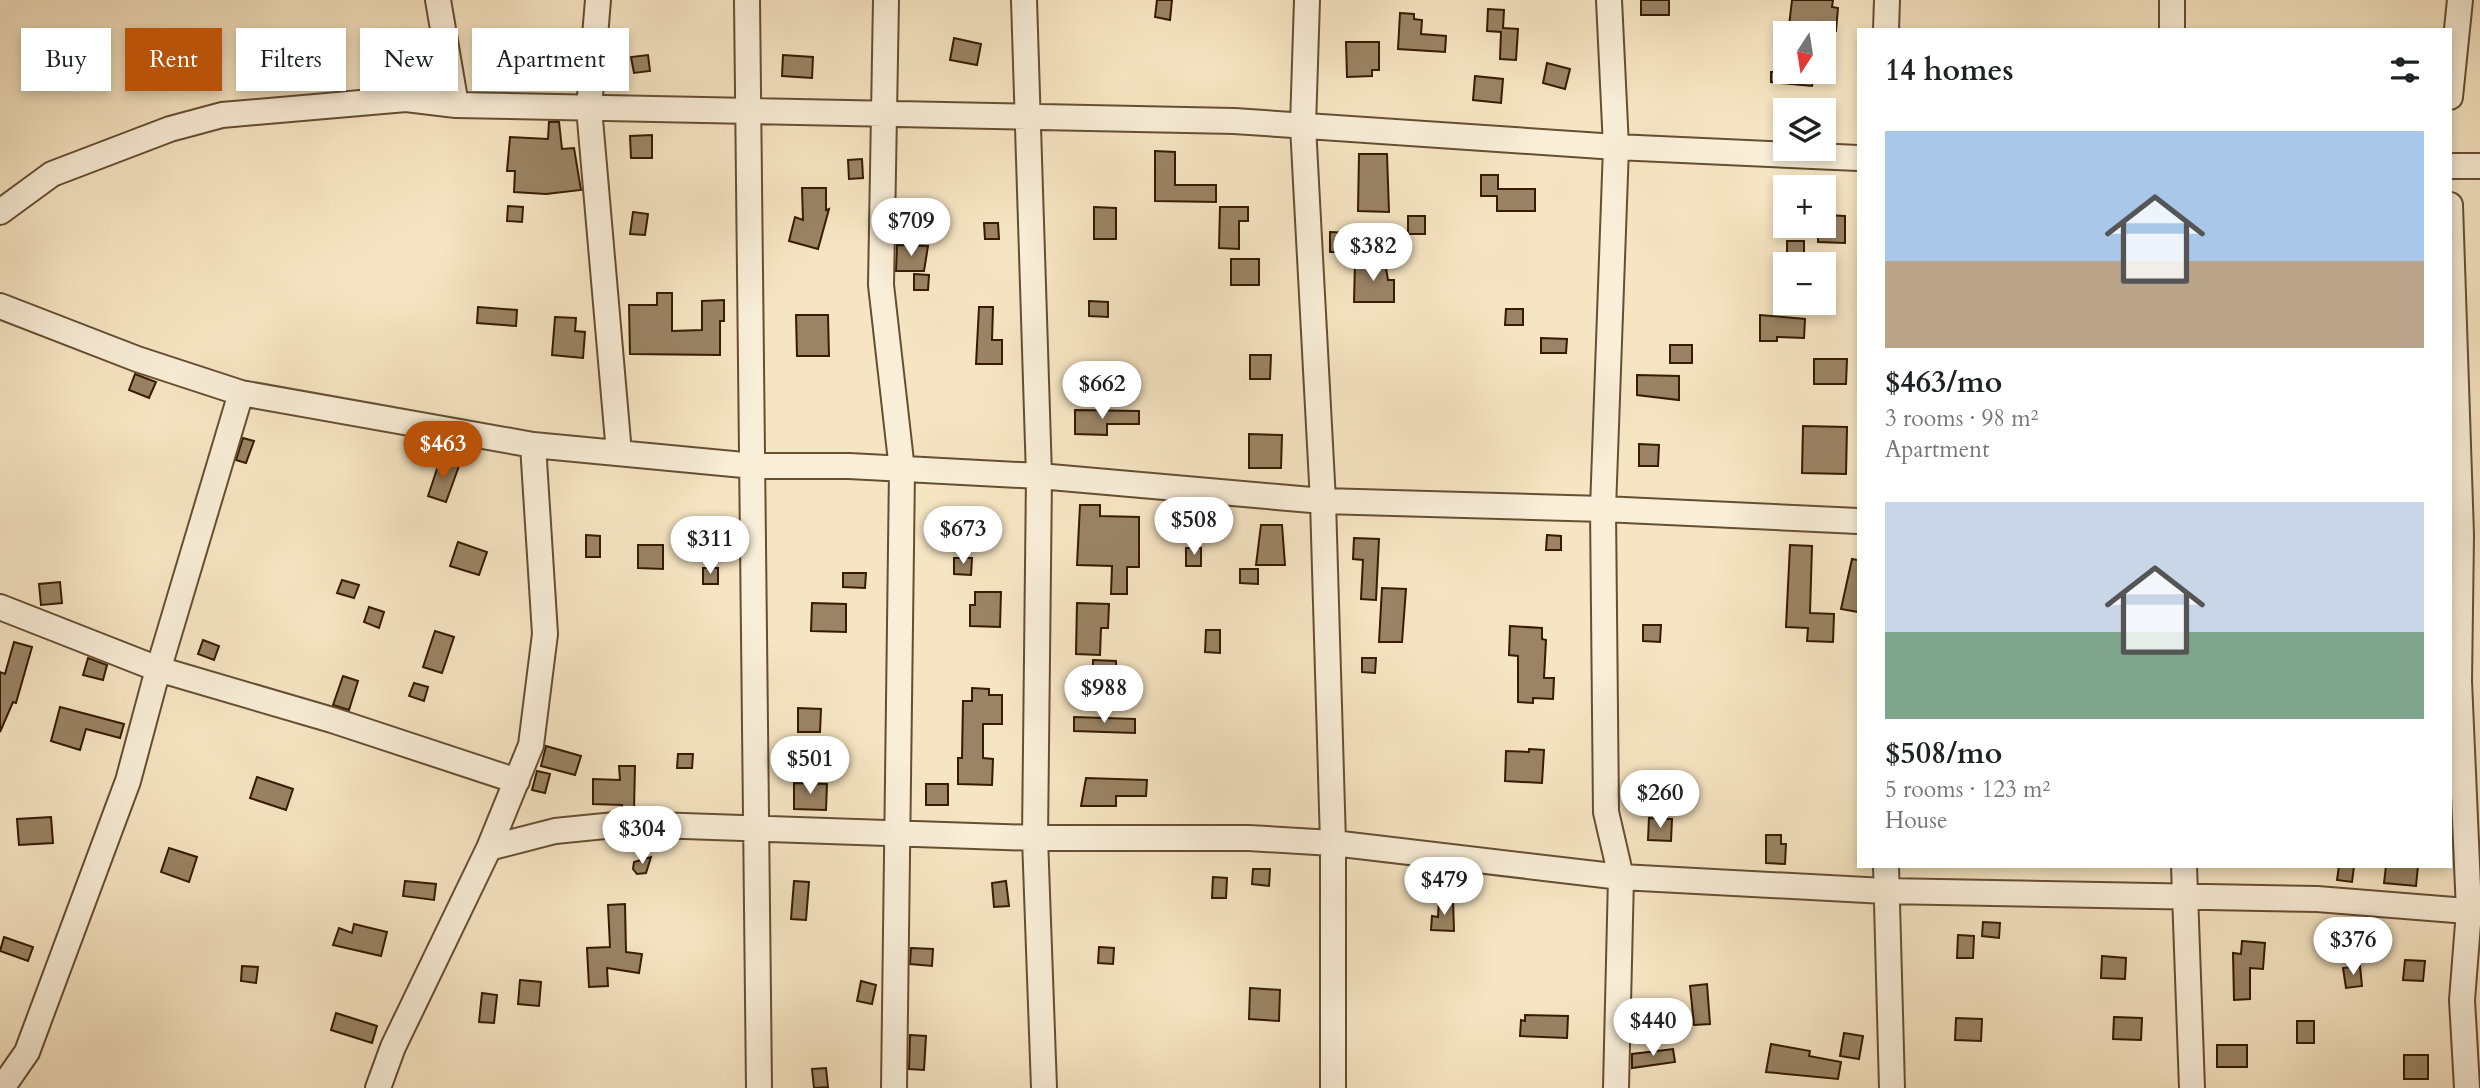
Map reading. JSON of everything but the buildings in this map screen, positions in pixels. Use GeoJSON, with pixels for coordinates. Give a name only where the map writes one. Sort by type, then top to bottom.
{"type":"FeatureCollection","features":[{"type":"Feature","properties":{"kind":"street"},"geometry":{"type":"LineString","coordinates":[[438,0],[456,105]]}},
{"type":"Feature","properties":{"kind":"street"},"geometry":{"type":"LineString","coordinates":[[598,0],[589,108],[619,453]]}},
{"type":"Feature","properties":{"kind":"street"},"geometry":{"type":"LineString","coordinates":[[747,0],[759,1088]]}},
{"type":"Feature","properties":{"kind":"street"},"geometry":{"type":"LineString","coordinates":[[886,0],[881,285],[902,470],[894,1088]]}},
{"type":"Feature","properties":{"kind":"street"},"geometry":{"type":"LineString","coordinates":[[1024,0],[1030,118],[1039,476],[1035,838],[1044,1088]]}},
{"type":"Feature","properties":{"kind":"street"},"geometry":{"type":"LineString","coordinates":[[1307,0],[1303,125],[1323,501],[1333,843],[1333,1088]]}},
{"type":"Feature","properties":{"kind":"street"},"geometry":{"type":"LineString","coordinates":[[1609,0],[1616,147],[1603,509],[1606,812],[1621,877],[1616,1088]]}},
{"type":"Feature","properties":{"kind":"street"},"geometry":{"type":"LineString","coordinates":[[1886,28],[1887,0]]}},
{"type":"Feature","properties":{"kind":"street"},"geometry":{"type":"LineString","coordinates":[[2172,0],[2172,28]]}},
{"type":"Feature","properties":{"kind":"street"},"geometry":{"type":"LineString","coordinates":[[2452,78],[2460,0]]}},
{"type":"Feature","properties":{"kind":"street"},"geometry":{"type":"LineString","coordinates":[[0,212],[52,174],[170,129],[222,115],[406,99],[456,105],[883,116],[1234,121],[1616,147],[1857,158]]}},
{"type":"Feature","properties":{"kind":"street"},"geometry":{"type":"LineString","coordinates":[[2452,166],[2480,166]]}},
{"type":"Feature","properties":{"kind":"street"},"geometry":{"type":"LineString","coordinates":[[2452,252],[2464,535],[2459,681],[2474,912],[2462,1000],[2467,1088]]}},
{"type":"Feature","properties":{"kind":"street"},"geometry":{"type":"LineString","coordinates":[[0,306],[137,359],[241,393],[533,445],[754,466],[1039,476],[1323,501],[1603,509],[1857,521]]}},
{"type":"Feature","properties":{"kind":"street"},"geometry":{"type":"LineString","coordinates":[[9,1085],[27,1052],[128,781],[158,668],[241,393]]}},
{"type":"Feature","properties":{"kind":"street"},"geometry":{"type":"LineString","coordinates":[[378,1088],[393,1047],[489,848],[531,745],[545,634],[533,445]]}},
{"type":"Feature","properties":{"kind":"street"},"geometry":{"type":"LineString","coordinates":[[0,607],[158,668],[517,782]]}},
{"type":"Feature","properties":{"kind":"street"},"geometry":{"type":"LineString","coordinates":[[489,848],[555,831],[625,824],[1035,838],[1249,838],[1333,843],[1621,877],[1885,878],[2317,899],[2474,912]]}},
{"type":"Feature","properties":{"kind":"street"},"geometry":{"type":"LineString","coordinates":[[2184,868],[2192,1088]]}},
{"type":"Feature","properties":{"kind":"street"},"geometry":{"type":"LineString","coordinates":[[1885,878],[1892,1088]]}}]}
